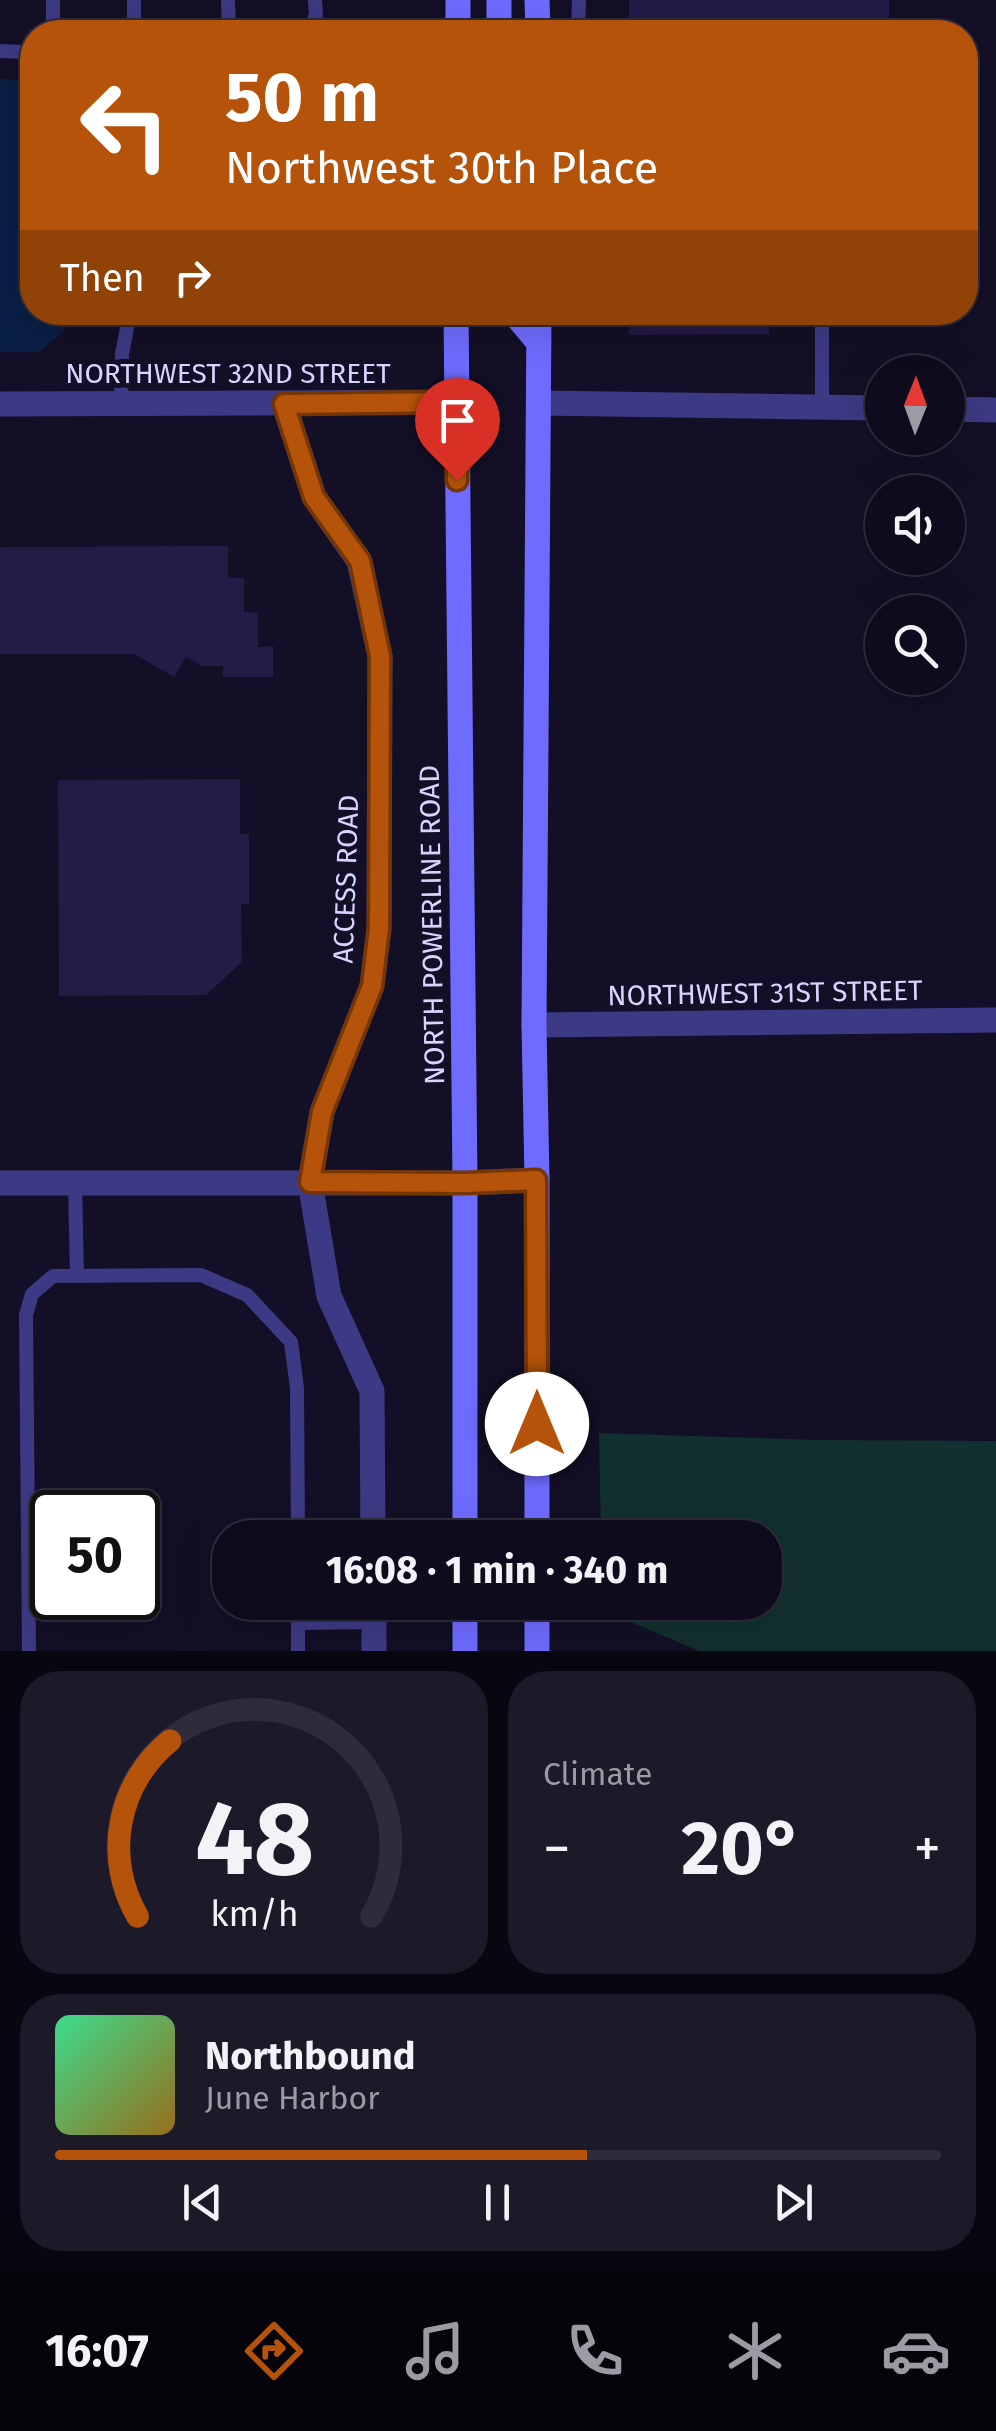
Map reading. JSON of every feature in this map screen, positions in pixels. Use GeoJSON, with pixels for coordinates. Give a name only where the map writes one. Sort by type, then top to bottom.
{"type":"FeatureCollection","features":[{"type":"Feature","properties":{"kind":"main road","name":"NORTH POWERLINE ROAD"},"geometry":{"type":"LineString","coordinates":[[456,325],[466,1183],[465,1520]]}},
{"type":"Feature","properties":{"kind":"main road"},"geometry":{"type":"LineString","coordinates":[[524,325],[539,343]]}},
{"type":"Feature","properties":{"kind":"main road"},"geometry":{"type":"LineString","coordinates":[[537,1520],[534,1026],[539,325]]}},
{"type":"Feature","properties":{"kind":"main road"},"geometry":{"type":"LineString","coordinates":[[465,1620],[465,1651]]}},
{"type":"Feature","properties":{"kind":"main road"},"geometry":{"type":"LineString","coordinates":[[537,1620],[537,1651]]}},
{"type":"Feature","properties":{"kind":"street","name":"NORTHWEST 32ND STREET"},"geometry":{"type":"LineString","coordinates":[[0,404],[456,402]]}},
{"type":"Feature","properties":{"kind":"street"},"geometry":{"type":"LineString","coordinates":[[539,403],[865,408]]}},
{"type":"Feature","properties":{"kind":"street","name":"ACCESS ROAD"},"geometry":{"type":"LineString","coordinates":[[284,404],[314,497],[360,561],[380,656],[379,928],[372,986],[322,1112],[310,1182],[329,1296],[372,1392],[373,1520]]}},
{"type":"Feature","properties":{"kind":"street"},"geometry":{"type":"LineString","coordinates":[[965,410],[996,410]]}},
{"type":"Feature","properties":{"kind":"street","name":"NORTHWEST 31ST STREET"},"geometry":{"type":"LineString","coordinates":[[534,1026],[996,1020]]}},
{"type":"Feature","properties":{"kind":"street"},"geometry":{"type":"LineString","coordinates":[[0,1183],[536,1180]]}},
{"type":"Feature","properties":{"kind":"street"},"geometry":{"type":"LineString","coordinates":[[374,1620],[374,1651]]}},
{"type":"Feature","properties":{"kind":"lane"},"geometry":{"type":"LineString","coordinates":[[121,404],[122,354],[128,325]]}},
{"type":"Feature","properties":{"kind":"lane"},"geometry":{"type":"LineString","coordinates":[[822,325],[822,408]]}},
{"type":"Feature","properties":{"kind":"lane"},"geometry":{"type":"LineString","coordinates":[[75,1182],[77,1276]]}},
{"type":"Feature","properties":{"kind":"lane"},"geometry":{"type":"LineString","coordinates":[[29,1651],[26,1314],[32,1294],[53,1276],[200,1275],[247,1295],[291,1342],[297,1388],[298,1520]]}},
{"type":"Feature","properties":{"kind":"lane"},"geometry":{"type":"LineString","coordinates":[[298,1620],[298,1651]]}},
{"type":"Feature","properties":{"kind":"lane"},"geometry":{"type":"LineString","coordinates":[[298,1624],[323,1620]]}},
{"type":"Feature","properties":{"kind":"green space"},"geometry":{"type":"Polygon","coordinates":[[[599,1433],[996,1441],[996,1651],[699,1651],[626,1620],[782,1620],[782,1520],[601,1520],[599,1433]]]}},
{"type":"Feature","properties":{"kind":"water"},"geometry":{"type":"Polygon","coordinates":[[[0,79],[20,80],[20,325],[70,325],[40,352],[0,352],[0,79]]]}},
{"type":"Feature","properties":{"kind":"building"},"geometry":{"type":"Polygon","coordinates":[[[629,0],[889,0],[889,19],[629,20],[629,0]]]}},
{"type":"Feature","properties":{"kind":"building"},"geometry":{"type":"Polygon","coordinates":[[[188,325],[326,325],[326,326],[188,325]]]}},
{"type":"Feature","properties":{"kind":"building"},"geometry":{"type":"Polygon","coordinates":[[[629,325],[769,325],[769,334],[629,335],[629,325]]]}},
{"type":"Feature","properties":{"kind":"building"},"geometry":{"type":"Polygon","coordinates":[[[228,546],[228,578],[244,578],[244,612],[258,613],[258,647],[273,646],[273,677],[223,677],[223,666],[202,666],[186,657],[174,677],[134,654],[0,654],[0,547],[228,546]]]}},
{"type":"Feature","properties":{"kind":"building"},"geometry":{"type":"Polygon","coordinates":[[[240,779],[240,834],[249,834],[249,904],[241,904],[242,962],[206,995],[59,996],[58,780],[240,779]]]}},
{"type":"Feature","properties":{"kind":"route"},"geometry":{"type":"LineString","coordinates":[[457,480],[456,402],[284,404],[314,497],[360,561],[380,656],[379,928],[372,986],[322,1112],[310,1182],[536,1180],[537,1424]]}}]}
